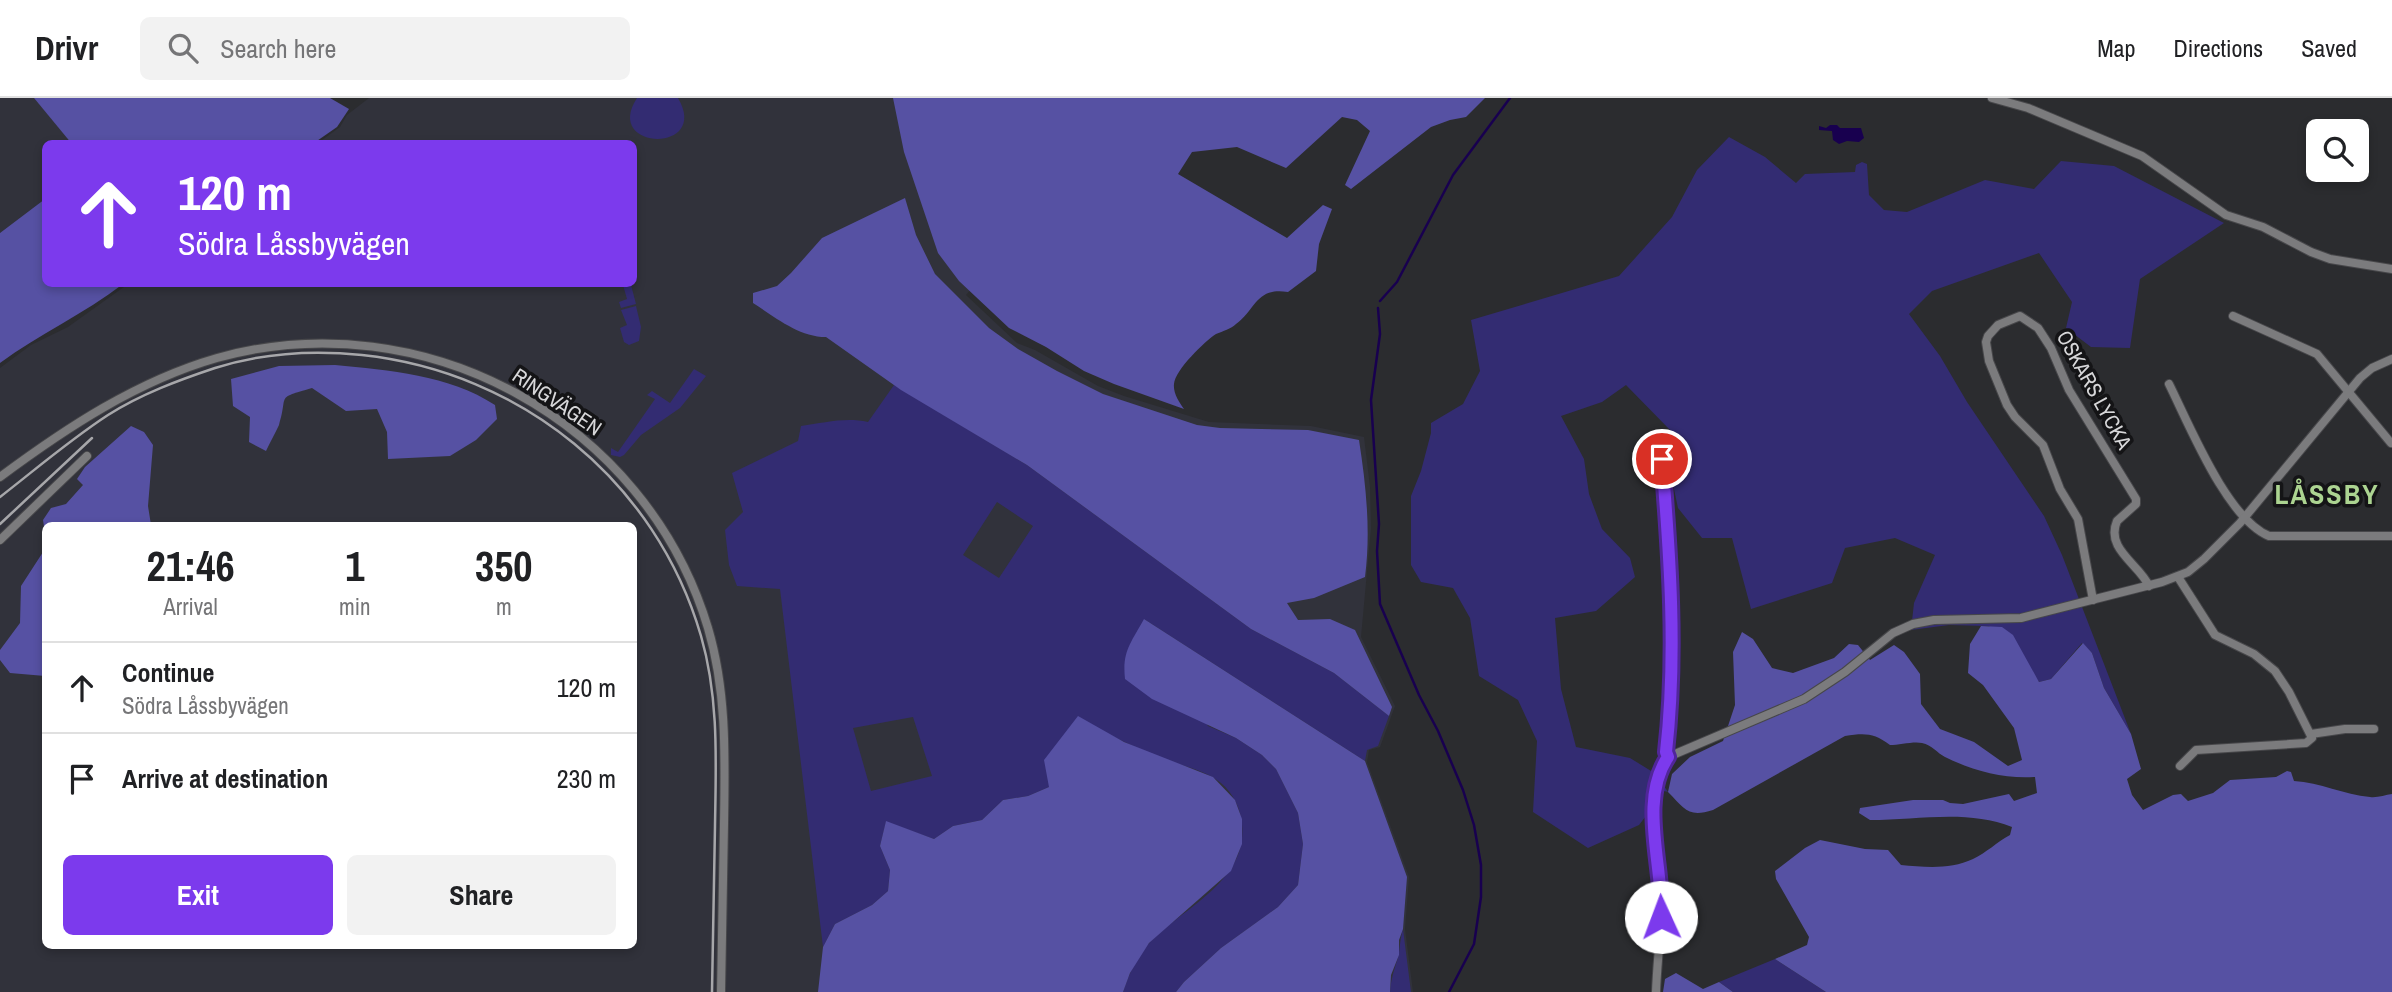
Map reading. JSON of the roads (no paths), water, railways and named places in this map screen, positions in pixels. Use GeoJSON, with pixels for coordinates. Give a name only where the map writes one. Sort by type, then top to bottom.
{"type":"FeatureCollection","features":[{"type":"Feature","properties":{"kind":"street"},"geometry":{"type":"LineString","coordinates":[[1992,98],[2028,108],[2142,156],[2221,212],[2269,230],[2311,252],[2330,259],[2392,269]]}},
{"type":"Feature","properties":{"kind":"street"},"geometry":{"type":"LineString","coordinates":[[2233,316],[2317,354],[2392,443]]}},
{"type":"Feature","properties":{"kind":"street","name":"OSKARS LYCKA"},"geometry":{"type":"LineString","coordinates":[[2093,600],[2078,519],[2060,489],[2043,445],[2007,405],[1989,361],[1988,336],[1998,325],[2014,317],[2023,317],[2030,321],[2046,341],[2070,390],[2136,499],[2135,507],[2117,521],[2113,535],[2120,550],[2149,586]]}},
{"type":"Feature","properties":{"kind":"street","name":"RINGVÄGEN"},"geometry":{"type":"LineString","coordinates":[[0,477],[58,436],[142,388],[216,358],[270,347],[341,344],[426,356],[483,376],[528,399],[560,421],[599,452],[629,482],[646,504],[682,564],[708,629],[722,695],[726,750],[721,992]]}},
{"type":"Feature","properties":{"kind":"street"},"geometry":{"type":"LineString","coordinates":[[1656,992],[1661,905],[1654,809],[1661,770],[1668,757],[1804,699],[1904,627],[1934,620],[2021,618],[2178,578],[2204,559],[2244,516],[2368,370],[2392,359]]}},
{"type":"Feature","properties":{"kind":"street"},"geometry":{"type":"LineString","coordinates":[[2169,384],[2222,488],[2259,532],[2269,536],[2392,536]]}},
{"type":"Feature","properties":{"kind":"street"},"geometry":{"type":"LineString","coordinates":[[0,540],[87,456]]}},
{"type":"Feature","properties":{"kind":"street"},"geometry":{"type":"LineString","coordinates":[[1662,459],[1670,561],[1671,708],[1666,752],[1668,757]]}},
{"type":"Feature","properties":{"kind":"street"},"geometry":{"type":"LineString","coordinates":[[2178,578],[2215,635],[2254,654],[2275,671],[2311,734],[2311,740],[2306,743],[2196,750],[2180,766]]}},
{"type":"Feature","properties":{"kind":"street"},"geometry":{"type":"LineString","coordinates":[[2311,734],[2345,729],[2374,729]]}},
{"type":"Feature","properties":{"kind":"waterway"},"geometry":{"type":"LineString","coordinates":[[1380,301],[1397,282],[1453,175],[1510,98]]}},
{"type":"Feature","properties":{"kind":"waterway"},"geometry":{"type":"LineString","coordinates":[[1378,308],[1380,334],[1371,400],[1379,524],[1377,551],[1380,604],[1463,790],[1474,825],[1481,865],[1481,897],[1474,944],[1449,992]]}},
{"type":"Feature","properties":{"kind":"railway"},"geometry":{"type":"LineString","coordinates":[[0,497],[81,434],[121,407],[188,377],[251,359],[306,353],[362,355],[420,366],[476,384],[527,411],[574,444],[616,483],[651,529],[680,580],[701,636],[711,683],[715,730],[712,992]]}},
{"type":"Feature","properties":{"kind":"railway"},"geometry":{"type":"LineString","coordinates":[[0,524],[92,438]]}},
{"type":"Feature","properties":{"kind":"district","name":"LÅSSBY"},"geometry":{"type":"Point","coordinates":[2327,494]}}]}
